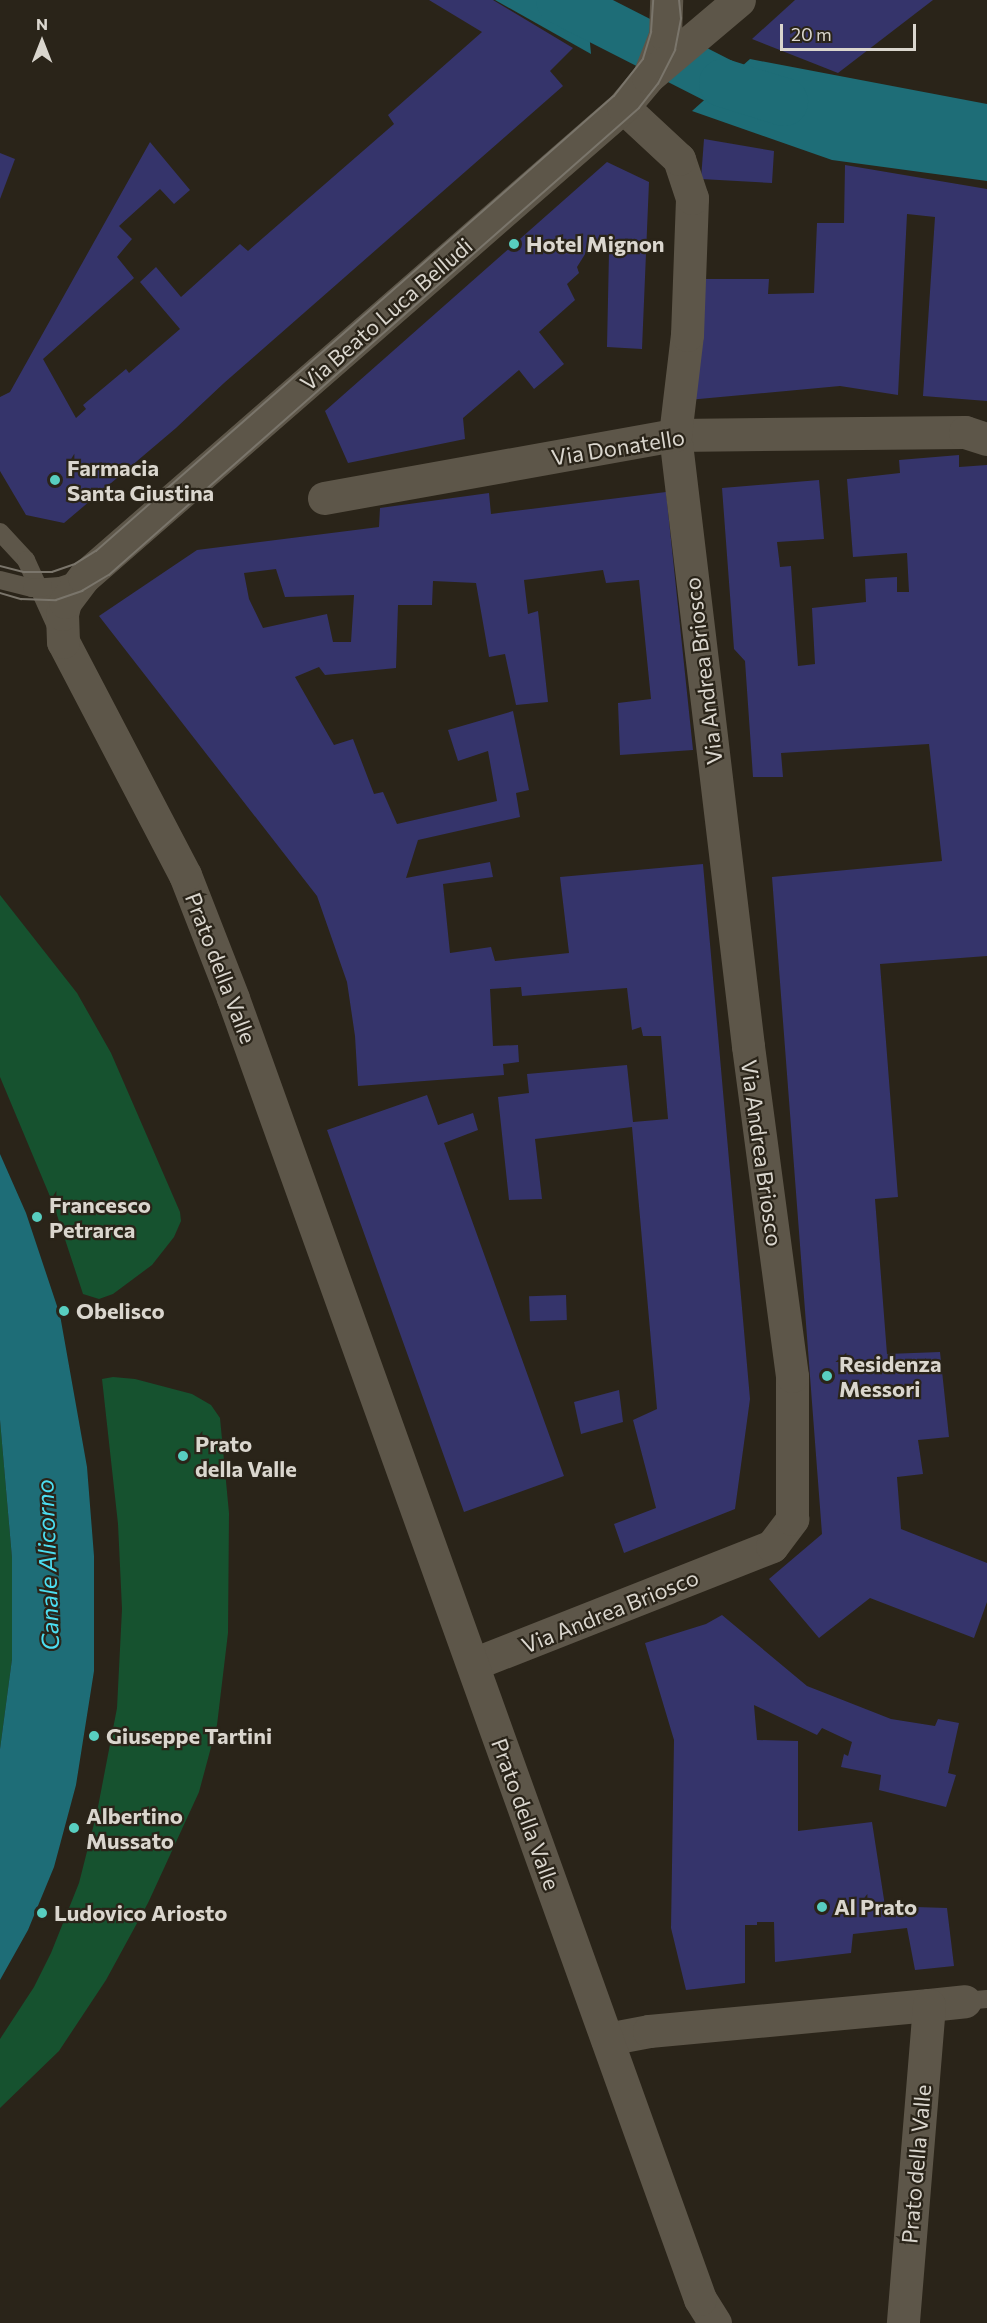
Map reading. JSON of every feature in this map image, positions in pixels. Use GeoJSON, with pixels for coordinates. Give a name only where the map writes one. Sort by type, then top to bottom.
{"type":"FeatureCollection","features":[{"type":"Feature","properties":{"kind":"street"},"geometry":{"type":"LineString","coordinates":[[636,92],[665,35],[666,0]]}},
{"type":"Feature","properties":{"kind":"street","name":"Via Beato Luca Belludi"},"geometry":{"type":"LineString","coordinates":[[63,642],[62,614],[65,602],[84,577],[730,8]]}},
{"type":"Feature","properties":{"kind":"street","name":"Via Andrea Briosco"},"geometry":{"type":"LineString","coordinates":[[473,1664],[772,1546],[792,1519],[792,1376],[748,1046],[675,435],[687,335],[692,198],[679,159],[636,92]]}},
{"type":"Feature","properties":{"kind":"street","name":"Via Donatello"},"geometry":{"type":"LineString","coordinates":[[324,498],[675,435],[965,432],[987,439]]}},
{"type":"Feature","properties":{"kind":"street","name":"Prato della Valle"},"geometry":{"type":"LineString","coordinates":[[63,642],[168,841],[203,919],[706,2315]]}},
{"type":"Feature","properties":{"kind":"street"},"geometry":{"type":"LineString","coordinates":[[607,2039],[649,2031],[976,2000]]}},
{"type":"Feature","properties":{"kind":"street","name":"Prato della Valle"},"geometry":{"type":"LineString","coordinates":[[903,2323],[928,2005]]}},
{"type":"Feature","properties":{"kind":"lane","name":"Prato della Valle"},"geometry":{"type":"LineString","coordinates":[[0,532],[26,560],[63,642]]}},
{"type":"Feature","properties":{"kind":"lane"},"geometry":{"type":"LineString","coordinates":[[0,580],[39,588],[60,586],[84,577]]}},
{"type":"Feature","properties":{"kind":"green space"},"geometry":{"type":"Polygon","coordinates":[[[0,895],[77,993],[111,1053],[180,1212],[181,1221],[174,1237],[152,1265],[113,1294],[99,1299],[83,1294],[54,1206],[0,1077],[0,895]]]}},
{"type":"Feature","properties":{"kind":"green space"},"geometry":{"type":"Polygon","coordinates":[[[113,1377],[135,1379],[192,1394],[211,1405],[220,1418],[229,1513],[228,1633],[217,1725],[199,1792],[148,1903],[106,1980],[59,2051],[0,2108],[0,2039],[34,1987],[51,1953],[79,1883],[97,1812],[117,1708],[122,1609],[118,1524],[102,1379],[113,1377]]]}},
{"type":"Feature","properties":{"kind":"green space"},"geometry":{"type":"Polygon","coordinates":[[[0,1420],[12,1558],[12,1659],[0,1749],[0,1420]]]}},
{"type":"Feature","properties":{"kind":"water"},"geometry":{"type":"Polygon","coordinates":[[[495,0],[586,0],[591,54],[495,0]]]}},
{"type":"Feature","properties":{"kind":"water"},"geometry":{"type":"Polygon","coordinates":[[[750,59],[987,104],[987,181],[832,160],[692,111],[750,59]]]}},
{"type":"Feature","properties":{"kind":"water","name":"Canale Alicorno"},"geometry":{"type":"Polygon","coordinates":[[[0,1154],[26,1213],[60,1315],[87,1467],[94,1556],[94,1671],[76,1785],[54,1867],[28,1930],[0,1980],[0,1749],[12,1659],[12,1558],[0,1420],[0,1154]]]}},
{"type":"Feature","properties":{"kind":"building"},"geometry":{"type":"Polygon","coordinates":[[[429,0],[493,0],[573,48],[550,71],[563,86],[224,383],[176,428],[64,523],[26,515],[0,471],[0,397],[10,392],[150,142],[190,190],[174,204],[160,189],[119,226],[132,239],[117,257],[134,278],[43,359],[76,418],[86,409],[83,405],[126,369],[129,373],[180,329],[140,282],[156,267],[181,297],[240,244],[248,251],[394,124],[388,115],[482,32],[429,0]]]}},
{"type":"Feature","properties":{"kind":"building"},"geometry":{"type":"Polygon","coordinates":[[[795,0],[933,0],[838,73],[752,39],[795,0]]]}},
{"type":"Feature","properties":{"kind":"building"},"geometry":{"type":"Polygon","coordinates":[[[704,139],[774,151],[772,183],[701,179],[704,139]]]}},
{"type":"Feature","properties":{"kind":"building"},"geometry":{"type":"Polygon","coordinates":[[[0,153],[15,159],[0,199],[0,153]]]}},
{"type":"Feature","properties":{"kind":"building"},"geometry":{"type":"Polygon","coordinates":[[[607,162],[649,182],[642,349],[607,347],[609,252],[587,251],[577,267],[579,273],[567,284],[575,300],[539,332],[564,364],[534,389],[519,370],[463,418],[465,439],[348,463],[325,411],[607,162]]]}},
{"type":"Feature","properties":{"kind":"building"},"geometry":{"type":"Polygon","coordinates":[[[845,165],[987,189],[987,401],[923,396],[935,217],[907,214],[898,395],[840,386],[688,400],[696,279],[769,279],[768,294],[814,293],[817,223],[844,223],[845,165]]]}},
{"type":"Feature","properties":{"kind":"building"},"geometry":{"type":"Polygon","coordinates":[[[959,455],[959,467],[987,465],[987,956],[880,964],[898,1197],[875,1199],[887,1354],[940,1352],[949,1437],[918,1440],[923,1474],[897,1477],[901,1529],[987,1563],[987,1602],[974,1638],[870,1598],[819,1638],[769,1579],[822,1534],[772,877],[942,861],[929,744],[781,753],[783,777],[753,777],[745,661],[734,649],[722,488],[819,480],[824,539],[777,542],[780,567],[791,566],[798,666],[815,664],[812,608],[866,602],[865,579],[897,577],[897,592],[909,592],[907,553],[853,557],[847,479],[900,473],[899,460],[959,455]]]}},
{"type":"Feature","properties":{"kind":"building"},"geometry":{"type":"Polygon","coordinates":[[[666,492],[693,750],[620,755],[618,703],[651,699],[639,580],[606,583],[603,570],[524,580],[528,614],[538,611],[548,702],[516,705],[505,654],[489,657],[476,583],[433,581],[432,605],[398,605],[396,668],[325,675],[319,667],[295,677],[334,745],[353,739],[374,794],[383,792],[397,824],[497,801],[488,751],[458,761],[448,730],[513,711],[529,790],[516,793],[520,817],[418,840],[406,878],[490,862],[493,877],[443,884],[450,953],[491,947],[495,961],[569,953],[560,877],[703,864],[750,1399],[735,1509],[624,1553],[614,1524],[656,1508],[633,1420],[657,1409],[632,1127],[535,1139],[542,1199],[509,1200],[498,1097],[529,1093],[527,1074],[627,1065],[633,1122],[668,1119],[661,1036],[643,1036],[641,1027],[632,1030],[627,988],[522,996],[521,987],[490,989],[493,1046],[518,1045],[519,1062],[503,1064],[504,1075],[358,1086],[355,1036],[347,982],[317,896],[99,616],[197,550],[379,527],[380,508],[489,493],[491,514],[666,492]],[[276,569],[244,573],[249,599],[263,628],[327,614],[333,642],[351,642],[354,595],[285,597],[276,569]]]}},
{"type":"Feature","properties":{"kind":"building"},"geometry":{"type":"Polygon","coordinates":[[[427,1095],[438,1125],[473,1113],[478,1130],[444,1143],[564,1476],[464,1512],[327,1130],[427,1095]]]}},
{"type":"Feature","properties":{"kind":"building"},"geometry":{"type":"Polygon","coordinates":[[[566,1295],[567,1320],[530,1321],[529,1296],[566,1295]]]}},
{"type":"Feature","properties":{"kind":"building"},"geometry":{"type":"Polygon","coordinates":[[[619,1390],[623,1422],[581,1434],[574,1402],[619,1390]]]}},
{"type":"Feature","properties":{"kind":"building"},"geometry":{"type":"Polygon","coordinates":[[[722,1615],[807,1686],[891,1719],[935,1726],[938,1719],[959,1723],[948,1773],[956,1775],[946,1807],[879,1790],[881,1775],[841,1767],[844,1754],[848,1756],[852,1742],[822,1728],[817,1735],[754,1705],[757,1740],[798,1741],[798,1831],[872,1822],[885,1906],[947,1908],[954,1966],[915,1970],[907,1928],[853,1934],[851,1953],[775,1962],[774,1922],[757,1922],[757,1925],[745,1925],[745,1983],[686,1990],[671,1928],[674,1740],[645,1643],[706,1624],[722,1615]]]}},
{"type":"Feature","properties":{"kind":"waterway"},"geometry":{"type":"LineString","coordinates":[[560,0],[723,83],[784,102]]}},
{"type":"Feature","properties":{"kind":"tram line"},"geometry":{"type":"LineString","coordinates":[[0,566],[24,572],[52,572],[75,564],[96,551],[614,96],[643,59],[651,32],[653,0]]}},
{"type":"Feature","properties":{"kind":"tram line"},"geometry":{"type":"LineString","coordinates":[[0,593],[21,599],[56,600],[82,591],[109,575],[639,108],[658,84],[675,50],[681,19],[679,0]]}},
{"type":"Feature","properties":{"kind":"place","name":"Hotel Mignon"},"geometry":{"type":"Point","coordinates":[514,244]}},
{"type":"Feature","properties":{"kind":"place","name":"Farmacia Santa Giustina"},"geometry":{"type":"Point","coordinates":[55,480]}},
{"type":"Feature","properties":{"kind":"place","name":"Francesco Petrarca"},"geometry":{"type":"Point","coordinates":[37,1217]}},
{"type":"Feature","properties":{"kind":"place","name":"Obelisco"},"geometry":{"type":"Point","coordinates":[64,1311]}},
{"type":"Feature","properties":{"kind":"place","name":"Residenza Messori"},"geometry":{"type":"Point","coordinates":[827,1376]}},
{"type":"Feature","properties":{"kind":"place","name":"Prato della Valle"},"geometry":{"type":"Point","coordinates":[183,1456]}},
{"type":"Feature","properties":{"kind":"place","name":"Giuseppe Tartini"},"geometry":{"type":"Point","coordinates":[94,1736]}},
{"type":"Feature","properties":{"kind":"place","name":"Albertino Mussato"},"geometry":{"type":"Point","coordinates":[74,1828]}},
{"type":"Feature","properties":{"kind":"place","name":"Al Prato"},"geometry":{"type":"Point","coordinates":[822,1907]}},
{"type":"Feature","properties":{"kind":"place","name":"Ludovico Ariosto"},"geometry":{"type":"Point","coordinates":[42,1913]}}]}
